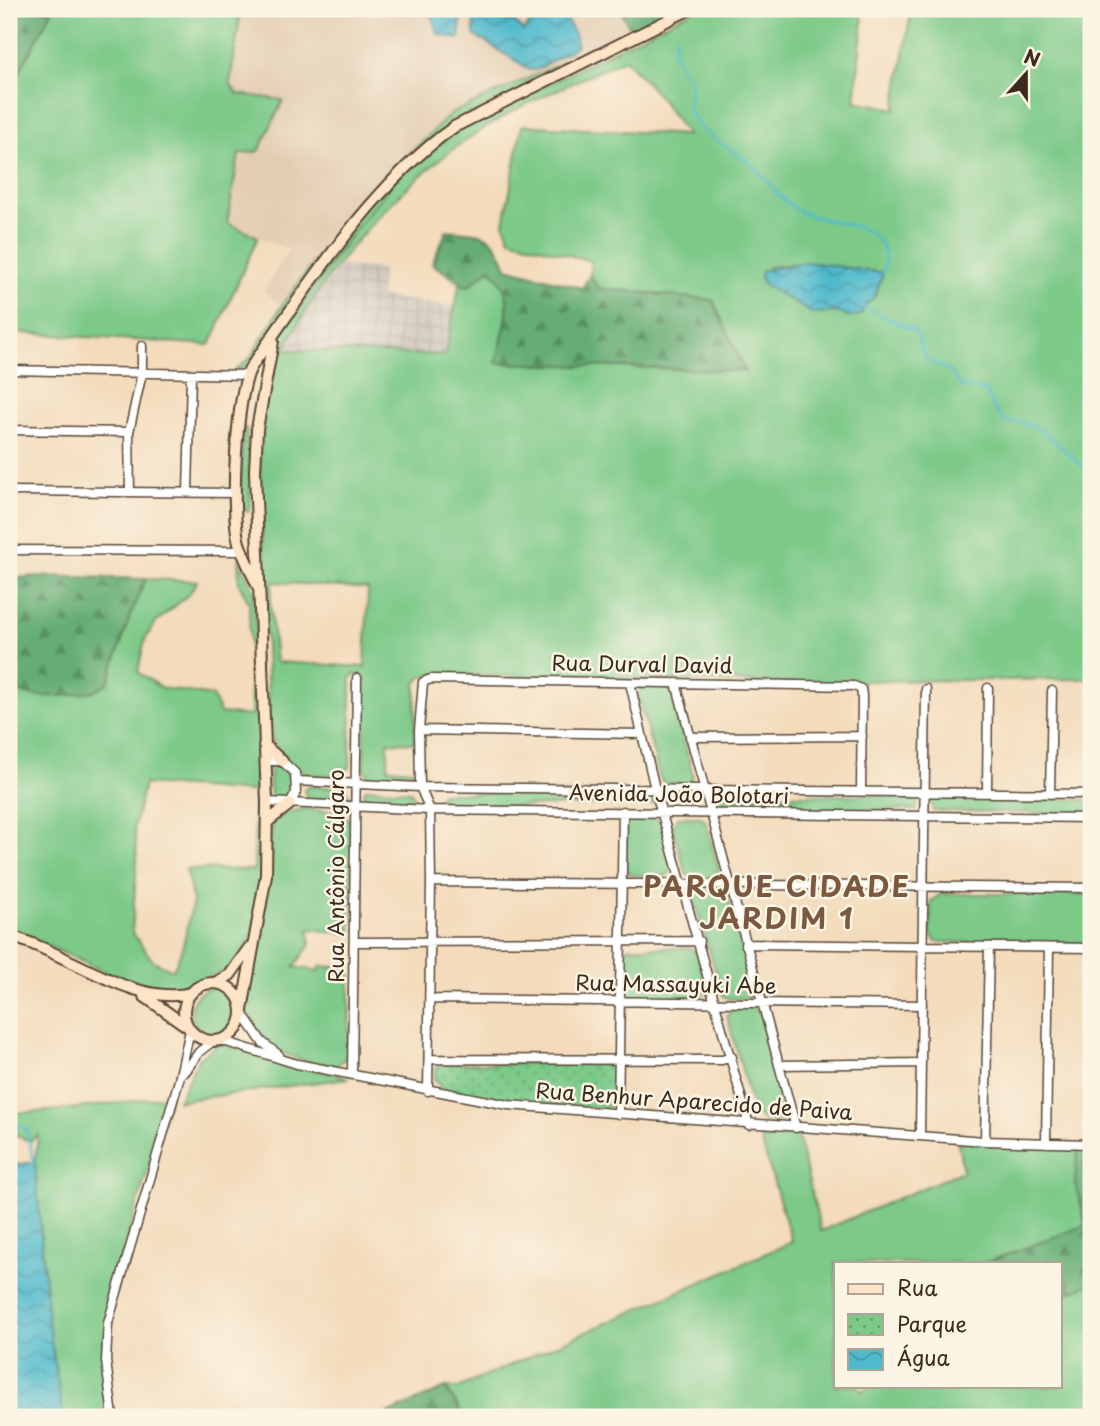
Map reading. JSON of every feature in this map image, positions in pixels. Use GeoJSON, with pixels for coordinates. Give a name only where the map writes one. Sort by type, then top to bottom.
{"type":"FeatureCollection","features":[{"type":"Feature","properties":{"kind":"main road"},"geometry":{"type":"LineString","coordinates":[[258,587],[239,542],[237,514],[240,423],[247,375],[349,233],[393,179],[430,144],[483,111],[690,9]]}},
{"type":"Feature","properties":{"kind":"main road"},"geometry":{"type":"LineString","coordinates":[[9,936],[44,948],[136,990],[190,1028],[197,1036],[216,1040],[237,1029],[266,875],[267,802],[255,471],[259,415],[275,335]]}},
{"type":"Feature","properties":{"kind":"main road"},"geometry":{"type":"LineString","coordinates":[[240,423],[250,427],[251,459],[255,471]]}},
{"type":"Feature","properties":{"kind":"main road"},"geometry":{"type":"LineString","coordinates":[[237,514],[256,513]]}},
{"type":"Feature","properties":{"kind":"main road"},"geometry":{"type":"LineString","coordinates":[[264,745],[282,761]]}},
{"type":"Feature","properties":{"kind":"main road"},"geometry":{"type":"LineString","coordinates":[[267,822],[290,803]]}},
{"type":"Feature","properties":{"kind":"main road"},"geometry":{"type":"LineString","coordinates":[[136,990],[164,996],[191,993],[222,981],[238,967],[256,933]]}},
{"type":"Feature","properties":{"kind":"main road"},"geometry":{"type":"LineString","coordinates":[[212,983],[233,990],[242,1011]]}},
{"type":"Feature","properties":{"kind":"main road"},"geometry":{"type":"LineString","coordinates":[[190,1028],[184,1016],[191,993]]}},
{"type":"Feature","properties":{"kind":"street"},"geometry":{"type":"LineString","coordinates":[[130,491],[129,432],[142,373],[142,346]]}},
{"type":"Feature","properties":{"kind":"street"},"geometry":{"type":"LineString","coordinates":[[9,370],[247,375]]}},
{"type":"Feature","properties":{"kind":"street"},"geometry":{"type":"LineString","coordinates":[[188,492],[191,375]]}},
{"type":"Feature","properties":{"kind":"street"},"geometry":{"type":"LineString","coordinates":[[9,430],[129,432]]}},
{"type":"Feature","properties":{"kind":"street"},"geometry":{"type":"LineString","coordinates":[[9,491],[236,493]]}},
{"type":"Feature","properties":{"kind":"street"},"geometry":{"type":"LineString","coordinates":[[9,550],[243,551]]}},
{"type":"Feature","properties":{"kind":"street","name":"Rua Antônio Cálgaro"},"geometry":{"type":"LineString","coordinates":[[352,1074],[357,678]]}},
{"type":"Feature","properties":{"kind":"street","name":"Rua Durval David"},"geometry":{"type":"LineString","coordinates":[[419,730],[424,682],[430,679],[860,689],[862,736]]}},
{"type":"Feature","properties":{"kind":"street"},"geometry":{"type":"LineString","coordinates":[[630,683],[655,789],[664,812],[749,1125]]}},
{"type":"Feature","properties":{"kind":"street"},"geometry":{"type":"LineString","coordinates":[[676,683],[796,1128]]}},
{"type":"Feature","properties":{"kind":"street"},"geometry":{"type":"LineString","coordinates":[[987,792],[988,688]]}},
{"type":"Feature","properties":{"kind":"street"},"geometry":{"type":"LineString","coordinates":[[920,1135],[926,689]]}},
{"type":"Feature","properties":{"kind":"street"},"geometry":{"type":"LineString","coordinates":[[1050,794],[1052,691]]}},
{"type":"Feature","properties":{"kind":"street"},"geometry":{"type":"LineString","coordinates":[[428,1091],[430,810],[420,787],[419,730],[641,734]]}},
{"type":"Feature","properties":{"kind":"street"},"geometry":{"type":"LineString","coordinates":[[690,737],[862,736],[861,790]]}},
{"type":"Feature","properties":{"kind":"street"},"geometry":{"type":"LineString","coordinates":[[265,761],[282,761],[295,773],[296,793],[290,803]]}},
{"type":"Feature","properties":{"kind":"street","name":"Avenida João Bolotari"},"geometry":{"type":"LineString","coordinates":[[297,781],[420,787],[1091,794]]}},
{"type":"Feature","properties":{"kind":"street","name":"Avenida João Bolotari"},"geometry":{"type":"LineString","coordinates":[[267,802],[430,810],[1091,818]]}},
{"type":"Feature","properties":{"kind":"street"},"geometry":{"type":"LineString","coordinates":[[618,1114],[623,811]]}},
{"type":"Feature","properties":{"kind":"street"},"geometry":{"type":"LineString","coordinates":[[431,882],[1091,888]]}},
{"type":"Feature","properties":{"kind":"street"},"geometry":{"type":"LineString","coordinates":[[355,942],[699,942]]}},
{"type":"Feature","properties":{"kind":"street"},"geometry":{"type":"LineString","coordinates":[[745,944],[1091,948]]}},
{"type":"Feature","properties":{"kind":"street"},"geometry":{"type":"LineString","coordinates":[[985,1141],[989,947]]}},
{"type":"Feature","properties":{"kind":"street"},"geometry":{"type":"LineString","coordinates":[[1046,1143],[1049,948]]}},
{"type":"Feature","properties":{"kind":"street","name":"Rua Massayuki Abe"},"geometry":{"type":"LineString","coordinates":[[430,999],[922,1005]]}},
{"type":"Feature","properties":{"kind":"street","name":"Rua Benhur Aparecido de Paiva"},"geometry":{"type":"LineString","coordinates":[[242,1011],[262,1042],[297,1064]]}},
{"type":"Feature","properties":{"kind":"street"},"geometry":{"type":"LineString","coordinates":[[113,1417],[106,1361],[108,1323],[179,1080],[190,1028]]}},
{"type":"Feature","properties":{"kind":"street"},"geometry":{"type":"LineString","coordinates":[[179,1080],[194,1057],[216,1040]]}},
{"type":"Feature","properties":{"kind":"street","name":"Rua Benhur Aparecido de Paiva"},"geometry":{"type":"LineString","coordinates":[[216,1040],[297,1064],[509,1105],[985,1141],[1091,1144]]}},
{"type":"Feature","properties":{"kind":"street"},"geometry":{"type":"LineString","coordinates":[[429,1059],[722,1060],[732,1057]]}},
{"type":"Feature","properties":{"kind":"street"},"geometry":{"type":"LineString","coordinates":[[781,1065],[921,1063]]}},
{"type":"Feature","properties":{"kind":"shaded area"},"geometry":{"type":"Polygon","coordinates":[[[241,9],[620,9],[632,32],[452,113],[359,202],[282,305],[263,291],[289,250],[227,223],[239,154],[259,151],[283,100],[238,94],[230,84],[241,9]]]}},
{"type":"Feature","properties":{"kind":"shaded area"},"geometry":{"type":"Polygon","coordinates":[[[340,265],[383,269],[380,296],[457,308],[445,355],[284,351],[301,317],[340,265]]]}},
{"type":"Feature","properties":{"kind":"green space"},"geometry":{"type":"Polygon","coordinates":[[[9,9],[53,9],[9,91],[9,9]]]}},
{"type":"Feature","properties":{"kind":"green space"},"geometry":{"type":"Polygon","coordinates":[[[53,9],[241,9],[230,84],[238,94],[283,100],[259,151],[239,154],[227,223],[258,237],[210,345],[9,332],[9,91],[53,9]]]}},
{"type":"Feature","properties":{"kind":"green space"},"geometry":{"type":"Polygon","coordinates":[[[620,9],[651,9],[657,20],[632,32],[620,9]]]}},
{"type":"Feature","properties":{"kind":"green space"},"geometry":{"type":"Polygon","coordinates":[[[651,9],[684,9],[481,108],[412,157],[245,370],[237,369],[250,358],[282,305],[359,202],[452,113],[657,20],[651,9]]]}},
{"type":"Feature","properties":{"kind":"green space"},"geometry":{"type":"Polygon","coordinates":[[[695,9],[857,9],[863,20],[855,101],[895,109],[911,12],[901,9],[1091,9],[1091,679],[863,681],[862,685],[431,674],[421,677],[416,684],[415,743],[388,742],[388,768],[415,770],[407,780],[370,778],[364,770],[364,678],[355,674],[351,678],[350,767],[342,777],[306,773],[290,764],[269,733],[259,429],[274,344],[353,233],[395,180],[457,130],[695,9]],[[625,59],[502,117],[426,171],[370,225],[345,255],[322,286],[284,350],[445,355],[460,282],[468,287],[490,268],[500,279],[508,302],[497,363],[745,371],[713,301],[598,288],[590,275],[591,261],[510,239],[504,224],[522,125],[687,135],[657,94],[625,59]],[[807,262],[769,267],[765,285],[812,313],[837,312],[852,317],[875,296],[883,273],[807,262]],[[273,582],[270,602],[276,662],[365,667],[368,589],[273,582]]]}},
{"type":"Feature","properties":{"kind":"green space"},"geometry":{"type":"Polygon","coordinates":[[[447,230],[486,236],[497,246],[507,268],[582,288],[590,275],[598,288],[713,300],[745,371],[496,363],[506,325],[505,290],[490,269],[467,287],[432,264],[447,230]]]}},
{"type":"Feature","properties":{"kind":"green space"},"geometry":{"type":"Polygon","coordinates":[[[243,426],[247,430],[251,507],[248,511],[244,511],[241,491],[243,426]]]}},
{"type":"Feature","properties":{"kind":"green space"},"geometry":{"type":"Polygon","coordinates":[[[238,558],[254,590],[262,760],[262,874],[253,932],[242,956],[221,973],[162,992],[138,987],[46,945],[9,932],[9,688],[59,696],[96,689],[108,683],[131,613],[146,579],[197,581],[187,596],[153,626],[144,642],[138,672],[162,688],[212,696],[220,713],[251,716],[249,603],[239,583],[238,558]],[[144,784],[134,827],[137,858],[132,932],[153,961],[173,970],[182,949],[193,902],[186,869],[254,870],[255,792],[144,784]]]}},
{"type":"Feature","properties":{"kind":"green space"},"geometry":{"type":"Polygon","coordinates":[[[38,576],[146,579],[131,613],[108,683],[95,691],[64,696],[33,696],[9,688],[9,579],[38,576]]]}},
{"type":"Feature","properties":{"kind":"green space"},"geometry":{"type":"Polygon","coordinates":[[[642,687],[665,687],[671,692],[693,775],[690,782],[665,784],[660,778],[638,695],[642,687]]]}},
{"type":"Feature","properties":{"kind":"green space"},"geometry":{"type":"Polygon","coordinates":[[[278,765],[287,773],[292,783],[293,791],[285,799],[271,796],[269,766],[278,765]]]}},
{"type":"Feature","properties":{"kind":"green space"},"geometry":{"type":"Polygon","coordinates":[[[309,786],[345,788],[350,797],[347,801],[307,798],[304,790],[309,786]]]}},
{"type":"Feature","properties":{"kind":"green space"},"geometry":{"type":"Polygon","coordinates":[[[367,788],[411,791],[415,800],[411,803],[366,802],[363,792],[367,788]]]}},
{"type":"Feature","properties":{"kind":"green space"},"geometry":{"type":"Polygon","coordinates":[[[442,793],[649,793],[653,795],[655,804],[441,807],[439,796],[442,793]]]}},
{"type":"Feature","properties":{"kind":"green space"},"geometry":{"type":"Polygon","coordinates":[[[714,795],[913,795],[919,798],[916,810],[716,808],[712,804],[714,795]]]}},
{"type":"Feature","properties":{"kind":"green space"},"geometry":{"type":"Polygon","coordinates":[[[935,797],[1091,800],[1091,814],[933,811],[931,800],[935,797]]]}},
{"type":"Feature","properties":{"kind":"green space"},"geometry":{"type":"Polygon","coordinates":[[[303,809],[342,812],[352,824],[351,934],[309,929],[310,945],[294,967],[319,971],[320,966],[350,968],[349,1055],[336,1066],[306,1061],[282,1052],[263,1036],[246,1010],[269,876],[272,823],[288,812],[303,809]]]}},
{"type":"Feature","properties":{"kind":"green space"},"geometry":{"type":"Polygon","coordinates":[[[651,815],[663,823],[674,867],[667,876],[632,875],[626,869],[625,825],[634,817],[651,815]]]}},
{"type":"Feature","properties":{"kind":"green space"},"geometry":{"type":"Polygon","coordinates":[[[678,817],[701,817],[706,822],[719,870],[716,878],[691,878],[686,873],[672,826],[678,817]]]}},
{"type":"Feature","properties":{"kind":"green space"},"geometry":{"type":"Polygon","coordinates":[[[721,890],[733,910],[742,938],[754,991],[750,998],[730,999],[723,996],[694,900],[698,891],[721,890]]]}},
{"type":"Feature","properties":{"kind":"green space"},"geometry":{"type":"Polygon","coordinates":[[[941,894],[1091,894],[1091,944],[936,942],[930,934],[931,901],[941,894]]]}},
{"type":"Feature","properties":{"kind":"green space"},"geometry":{"type":"Polygon","coordinates":[[[629,947],[691,948],[698,955],[707,989],[701,997],[630,997],[623,991],[625,951],[629,947]]]}},
{"type":"Feature","properties":{"kind":"green space"},"geometry":{"type":"Polygon","coordinates":[[[214,988],[231,994],[237,1011],[231,1028],[214,1034],[197,1028],[191,1011],[197,994],[214,988]]]}},
{"type":"Feature","properties":{"kind":"green space"},"geometry":{"type":"Polygon","coordinates":[[[732,1007],[753,1007],[760,1013],[788,1110],[783,1122],[763,1121],[754,1113],[727,1016],[732,1007]]]}},
{"type":"Feature","properties":{"kind":"green space"},"geometry":{"type":"Polygon","coordinates":[[[217,1045],[226,1045],[349,1078],[178,1101],[198,1059],[217,1045]]]}},
{"type":"Feature","properties":{"kind":"green space"},"geometry":{"type":"Polygon","coordinates":[[[443,1063],[609,1064],[614,1068],[614,1102],[604,1109],[509,1101],[444,1090],[434,1080],[436,1068],[443,1063]]]}},
{"type":"Feature","properties":{"kind":"green space"},"geometry":{"type":"Polygon","coordinates":[[[170,1096],[112,1292],[103,1366],[109,1417],[63,1417],[48,1321],[35,1162],[38,1135],[30,1141],[9,1132],[9,1102],[20,1113],[170,1096]]]}},
{"type":"Feature","properties":{"kind":"green space"},"geometry":{"type":"Polygon","coordinates":[[[758,1130],[797,1133],[821,1231],[963,1171],[958,1142],[1078,1148],[1075,1183],[1086,1225],[988,1262],[834,1262],[834,1388],[860,1388],[862,1391],[868,1388],[1062,1388],[1062,1295],[1091,1284],[1091,1417],[464,1417],[446,1388],[458,1388],[792,1242],[758,1130]]]}},
{"type":"Feature","properties":{"kind":"green space"},"geometry":{"type":"Polygon","coordinates":[[[1078,1148],[1091,1148],[1091,1284],[1062,1295],[1062,1262],[988,1262],[1086,1225],[1075,1183],[1078,1148]]]}},
{"type":"Feature","properties":{"kind":"green space"},"geometry":{"type":"Polygon","coordinates":[[[446,1388],[464,1417],[380,1417],[446,1388]]]}},
{"type":"Feature","properties":{"kind":"water"},"geometry":{"type":"Polygon","coordinates":[[[421,9],[462,9],[459,39],[437,34],[432,15],[421,9]]]}},
{"type":"Feature","properties":{"kind":"water"},"geometry":{"type":"Polygon","coordinates":[[[473,9],[493,10],[500,21],[514,21],[523,31],[530,24],[521,14],[523,9],[561,9],[576,37],[577,46],[537,70],[530,70],[474,35],[473,9]]]}},
{"type":"Feature","properties":{"kind":"water"},"geometry":{"type":"Polygon","coordinates":[[[807,262],[883,273],[875,296],[863,308],[862,314],[852,317],[837,312],[812,313],[765,285],[760,278],[761,271],[807,262]]]}},
{"type":"Feature","properties":{"kind":"water"},"geometry":{"type":"Polygon","coordinates":[[[35,1162],[48,1321],[63,1417],[9,1417],[9,1165],[35,1162]]]}},
{"type":"Feature","properties":{"kind":"waterway"},"geometry":{"type":"LineString","coordinates":[[676,37],[673,52],[692,85],[687,106],[698,125],[750,163],[788,204],[814,217],[857,227],[873,235],[881,243],[884,252],[883,273]]}},
{"type":"Feature","properties":{"kind":"waterway"},"geometry":{"type":"LineString","coordinates":[[864,307],[915,331],[926,359],[949,371],[962,387],[986,390],[994,409],[1005,422],[1017,422],[1037,428],[1081,465],[1091,467]]}},
{"type":"Feature","properties":{"kind":"waterway"},"geometry":{"type":"LineString","coordinates":[[9,1118],[27,1130],[34,1163]]}},
{"type":"Feature","properties":{"kind":"district","name":"PARQUE CIDADE JARDIM 1"},"geometry":{"type":"Point","coordinates":[777,903]}}]}
